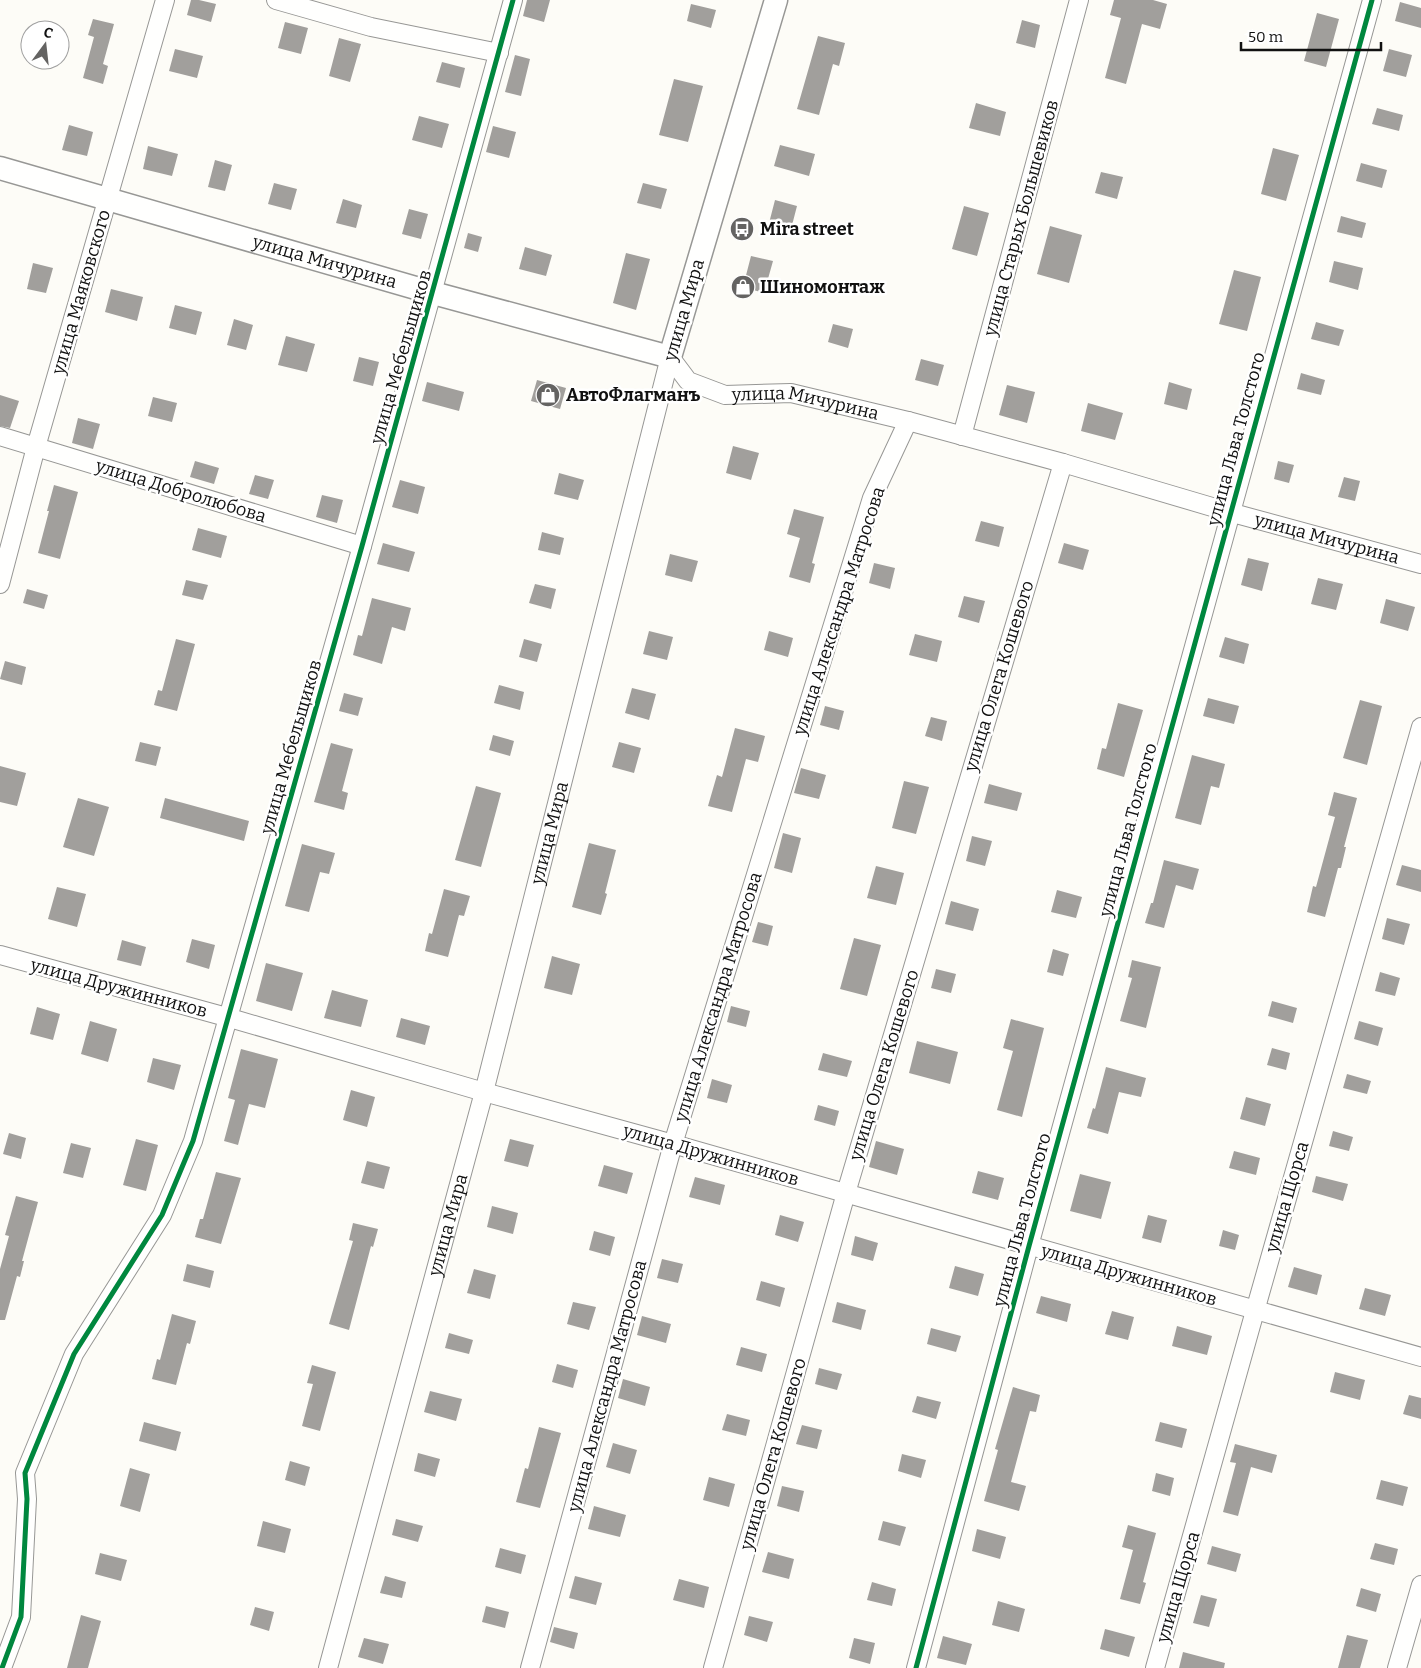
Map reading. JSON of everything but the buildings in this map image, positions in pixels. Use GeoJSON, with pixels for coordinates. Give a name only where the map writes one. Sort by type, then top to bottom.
{"type":"FeatureCollection","features":[{"type":"Feature","properties":{"kind":"street","name":"улица Маяковского"},"geometry":{"type":"LineString","coordinates":[[0,584],[36,447],[165,0]]}},
{"type":"Feature","properties":{"kind":"street"},"geometry":{"type":"LineString","coordinates":[[276,0],[371,27],[499,53]]}},
{"type":"Feature","properties":{"kind":"street","name":"улица Мебельщиков"},"geometry":{"type":"LineString","coordinates":[[2,1668],[21,1617],[27,1499],[25,1472],[74,1354],[162,1215],[193,1141],[230,1018],[513,0]]}},
{"type":"Feature","properties":{"kind":"street","name":"улица Мира"},"geometry":{"type":"LineString","coordinates":[[328,1668],[484,1092],[670,357],[776,0]]}},
{"type":"Feature","properties":{"kind":"street","name":"улица Старых Большевиков"},"geometry":{"type":"LineString","coordinates":[[962,436],[1079,0]]}},
{"type":"Feature","properties":{"kind":"street","name":"улица Льва Толстого"},"geometry":{"type":"LineString","coordinates":[[916,1668],[1028,1246],[1372,0]]}},
{"type":"Feature","properties":{"kind":"street","name":"улица Мичурина"},"geometry":{"type":"LineString","coordinates":[[0,168],[433,293],[670,357],[688,381],[725,395],[791,393],[908,421],[1421,564]]}},
{"type":"Feature","properties":{"kind":"street","name":"улица Александра Матросова"},"geometry":{"type":"LineString","coordinates":[[530,1668],[673,1144],[872,498],[908,421]]}},
{"type":"Feature","properties":{"kind":"street","name":"улица Добролюбова"},"geometry":{"type":"LineString","coordinates":[[0,436],[362,546]]}},
{"type":"Feature","properties":{"kind":"street","name":"улица Олега Кошевого"},"geometry":{"type":"LineString","coordinates":[[713,1668],[846,1193],[1062,463]]}},
{"type":"Feature","properties":{"kind":"street","name":"улица Щорса"},"geometry":{"type":"LineString","coordinates":[[1155,1668],[1421,726]]}},
{"type":"Feature","properties":{"kind":"street","name":"улица Дружинников"},"geometry":{"type":"LineString","coordinates":[[0,955],[230,1018],[484,1092],[1421,1357]]}},
{"type":"Feature","properties":{"kind":"street"},"geometry":{"type":"LineString","coordinates":[[1397,1668],[1421,1585]]}},
{"type":"Feature","properties":{"kind":"cycle path"},"geometry":{"type":"LineString","coordinates":[[2,1668],[21,1617],[27,1499],[25,1473],[74,1354],[162,1215],[193,1141],[362,546],[513,0]]}},
{"type":"Feature","properties":{"kind":"cycle path"},"geometry":{"type":"LineString","coordinates":[[916,1668],[1029,1246],[1372,0]]}},
{"type":"Feature","properties":{"kind":"place","name":"Mira street"},"geometry":{"type":"Point","coordinates":[742,229]}},
{"type":"Feature","properties":{"kind":"place","name":"Шиномонтаж"},"geometry":{"type":"Point","coordinates":[743,287]}},
{"type":"Feature","properties":{"kind":"place","name":"АвтоФлагманъ"},"geometry":{"type":"Point","coordinates":[548,395]}}]}
